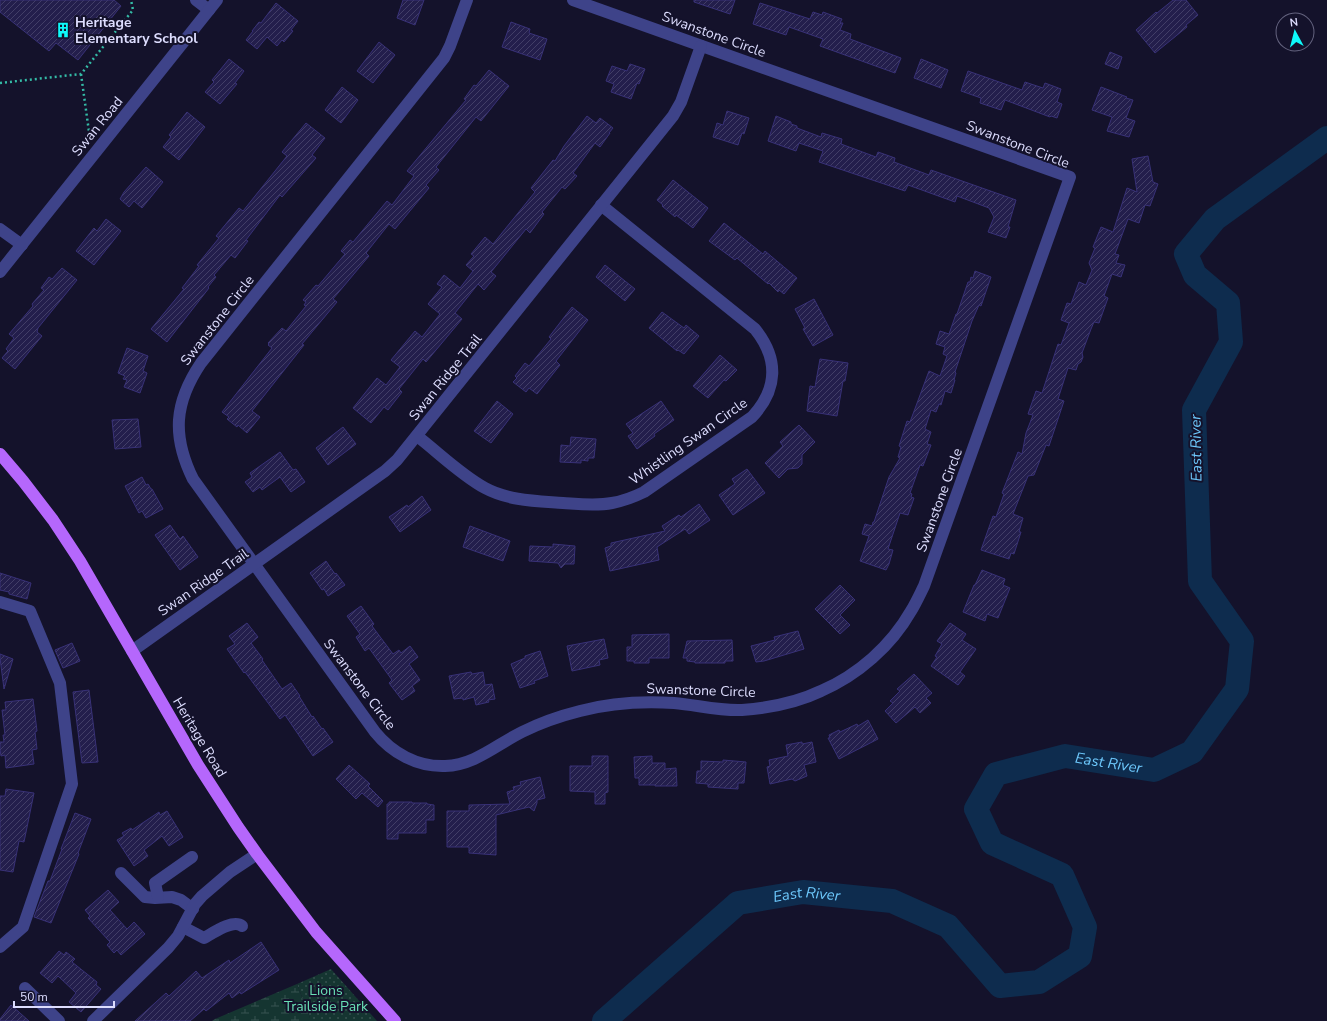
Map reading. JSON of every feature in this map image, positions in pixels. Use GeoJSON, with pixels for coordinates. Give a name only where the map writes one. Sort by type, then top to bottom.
{"type":"FeatureCollection","features":[{"type":"Feature","properties":{"kind":"main road","name":"Heritage Road"},"geometry":{"type":"LineString","coordinates":[[0,454],[53,520],[80,561],[198,765],[257,854],[316,932],[395,1021]]}},
{"type":"Feature","properties":{"kind":"street"},"geometry":{"type":"LineString","coordinates":[[196,0],[209,10]]}},
{"type":"Feature","properties":{"kind":"street","name":"Swan Road"},"geometry":{"type":"LineString","coordinates":[[0,272],[217,0]]}},
{"type":"Feature","properties":{"kind":"street","name":"Swanstone Circle"},"geometry":{"type":"LineString","coordinates":[[467,0],[444,58],[201,363],[191,378],[184,394],[180,411],[179,429],[181,446],[193,479],[380,738],[393,750],[404,757],[428,765],[446,766],[463,763],[479,757],[521,733],[548,721],[581,710],[615,704],[645,702],[741,710],[770,707],[798,700],[822,691],[844,679],[880,651],[897,632],[911,612],[924,586],[1070,177],[573,0]]}},
{"type":"Feature","properties":{"kind":"street","name":"Swan Ridge Trail"},"geometry":{"type":"LineString","coordinates":[[132,651],[385,471],[397,460],[673,116],[681,102],[701,46]]}},
{"type":"Feature","properties":{"kind":"street","name":"Whistling Swan Circle"},"geometry":{"type":"LineString","coordinates":[[417,436],[471,478],[486,488],[501,495],[518,499],[594,505],[611,504],[644,492],[752,417],[761,408],[770,388],[772,362],[769,351],[755,329],[601,205]]}},
{"type":"Feature","properties":{"kind":"street"},"geometry":{"type":"LineString","coordinates":[[0,229],[22,244]]}},
{"type":"Feature","properties":{"kind":"street"},"geometry":{"type":"LineString","coordinates":[[0,602],[30,611],[60,683],[72,784],[23,927],[0,947]]}},
{"type":"Feature","properties":{"kind":"street"},"geometry":{"type":"LineString","coordinates":[[93,1021],[168,948],[178,936],[198,900],[230,872],[257,854]]}},
{"type":"Feature","properties":{"kind":"street"},"geometry":{"type":"LineString","coordinates":[[158,897],[156,882],[192,857]]}},
{"type":"Feature","properties":{"kind":"street"},"geometry":{"type":"LineString","coordinates":[[120,873],[142,894],[150,898],[168,896],[177,898],[193,908]]}},
{"type":"Feature","properties":{"kind":"street"},"geometry":{"type":"LineString","coordinates":[[183,927],[204,938],[230,924],[236,923],[242,926]]}},
{"type":"Feature","properties":{"kind":"street"},"geometry":{"type":"LineString","coordinates":[[25,988],[59,1021]]}},
{"type":"Feature","properties":{"kind":"path"},"geometry":{"type":"LineString","coordinates":[[0,83],[81,74],[133,10],[132,0]]}},
{"type":"Feature","properties":{"kind":"path"},"geometry":{"type":"LineString","coordinates":[[81,74],[92,156]]}},
{"type":"Feature","properties":{"kind":"green space","name":"Lions Trailside Park"},"geometry":{"type":"Polygon","coordinates":[[[331,969],[377,1021],[310,1021],[297,984],[331,969]]]}},
{"type":"Feature","properties":{"kind":"green space"},"geometry":{"type":"Polygon","coordinates":[[[297,984],[310,1021],[212,1021],[215,1019],[297,984]]]}},
{"type":"Feature","properties":{"kind":"building","name":"Heritage Elementary School"},"geometry":{"type":"Polygon","coordinates":[[[0,0],[114,0],[121,6],[78,60],[56,43],[49,51],[0,12],[0,0]]]}},
{"type":"Feature","properties":{"kind":"building"},"geometry":{"type":"Polygon","coordinates":[[[403,0],[424,0],[415,25],[397,18],[403,0]]]}},
{"type":"Feature","properties":{"kind":"building"},"geometry":{"type":"Polygon","coordinates":[[[694,0],[735,0],[730,14],[694,2],[694,0]]]}},
{"type":"Feature","properties":{"kind":"building"},"geometry":{"type":"Polygon","coordinates":[[[1173,0],[1186,0],[1198,15],[1186,25],[1187,27],[1155,53],[1136,30],[1156,12],[1157,13],[1173,0]]]}},
{"type":"Feature","properties":{"kind":"building"},"geometry":{"type":"Polygon","coordinates":[[[276,3],[298,21],[291,30],[293,31],[284,42],[282,40],[277,46],[267,37],[257,49],[246,40],[259,22],[261,23],[276,3]]]}},
{"type":"Feature","properties":{"kind":"building"},"geometry":{"type":"Polygon","coordinates":[[[760,3],[810,19],[813,12],[822,15],[823,12],[842,19],[840,23],[843,23],[840,30],[851,34],[850,39],[901,58],[895,73],[820,46],[823,39],[789,27],[786,35],[753,24],[760,3]]]}},
{"type":"Feature","properties":{"kind":"building"},"geometry":{"type":"Polygon","coordinates":[[[511,22],[530,29],[529,33],[547,39],[540,60],[502,47],[511,22]]]}},
{"type":"Feature","properties":{"kind":"building"},"geometry":{"type":"Polygon","coordinates":[[[379,42],[395,55],[373,83],[357,71],[379,42]]]}},
{"type":"Feature","properties":{"kind":"building"},"geometry":{"type":"Polygon","coordinates":[[[1110,52],[1122,57],[1118,69],[1105,64],[1110,52]]]}},
{"type":"Feature","properties":{"kind":"building"},"geometry":{"type":"Polygon","coordinates":[[[229,59],[244,71],[235,83],[237,84],[220,104],[205,92],[214,82],[212,80],[229,59]]]}},
{"type":"Feature","properties":{"kind":"building"},"geometry":{"type":"Polygon","coordinates":[[[921,59],[948,70],[941,88],[914,78],[921,59]]]}},
{"type":"Feature","properties":{"kind":"building"},"geometry":{"type":"Polygon","coordinates":[[[630,64],[645,69],[639,84],[637,83],[631,99],[611,92],[614,84],[606,81],[612,66],[627,71],[630,64]]]}},
{"type":"Feature","properties":{"kind":"building"},"geometry":{"type":"Polygon","coordinates":[[[489,70],[509,86],[481,121],[476,117],[436,167],[439,170],[426,185],[429,188],[395,229],[389,224],[366,253],[369,256],[333,299],[337,302],[302,344],[304,345],[252,411],[260,417],[247,433],[238,425],[237,427],[227,419],[229,417],[222,412],[272,348],[268,345],[268,343],[282,328],[286,331],[306,306],[304,305],[306,302],[303,300],[316,285],[318,286],[345,254],[341,251],[350,240],[353,242],[387,201],[392,205],[414,176],[407,171],[466,100],[464,99],[474,85],[476,86],[489,70]]]}},
{"type":"Feature","properties":{"kind":"building"},"geometry":{"type":"Polygon","coordinates":[[[968,71],[1022,90],[1025,82],[1043,88],[1045,83],[1061,89],[1057,102],[1062,104],[1057,118],[1050,117],[1005,100],[1001,110],[980,103],[981,98],[961,91],[968,71]]]}},
{"type":"Feature","properties":{"kind":"building"},"geometry":{"type":"Polygon","coordinates":[[[342,87],[358,100],[341,123],[325,110],[342,87]]]}},
{"type":"Feature","properties":{"kind":"building"},"geometry":{"type":"Polygon","coordinates":[[[1101,87],[1133,100],[1126,118],[1135,121],[1129,137],[1107,131],[1112,117],[1092,110],[1101,87]]]}},
{"type":"Feature","properties":{"kind":"building"},"geometry":{"type":"Polygon","coordinates":[[[727,111],[749,118],[744,134],[742,133],[738,145],[713,137],[717,123],[723,125],[727,111]]]}},
{"type":"Feature","properties":{"kind":"building"},"geometry":{"type":"Polygon","coordinates":[[[187,112],[205,127],[179,160],[163,147],[171,137],[169,135],[187,112]]]}},
{"type":"Feature","properties":{"kind":"building"},"geometry":{"type":"Polygon","coordinates":[[[587,116],[596,123],[600,118],[613,128],[600,147],[595,143],[573,173],[577,176],[565,189],[562,187],[542,212],[544,214],[530,233],[526,229],[491,272],[496,276],[484,290],[478,284],[455,313],[462,319],[426,362],[423,359],[399,389],[402,392],[388,410],[384,407],[371,423],[353,408],[377,378],[386,385],[400,367],[391,360],[415,331],[422,337],[440,314],[428,304],[442,287],[437,284],[444,275],[460,288],[473,271],[466,265],[474,256],[471,254],[485,237],[493,244],[535,192],[531,188],[553,160],[555,161],[564,146],[587,116]]]}},
{"type":"Feature","properties":{"kind":"building"},"geometry":{"type":"Polygon","coordinates":[[[776,116],[791,122],[791,124],[797,126],[797,128],[821,137],[822,133],[842,139],[841,144],[876,157],[878,152],[895,158],[894,162],[929,175],[931,170],[1016,200],[1006,238],[988,232],[994,217],[989,208],[957,196],[955,202],[908,185],[905,191],[819,162],[823,151],[799,143],[796,151],[768,141],[776,116]]]}},
{"type":"Feature","properties":{"kind":"building"},"geometry":{"type":"Polygon","coordinates":[[[306,123],[325,138],[312,155],[316,158],[282,197],[280,195],[246,240],[248,241],[235,258],[231,255],[214,275],[216,277],[208,287],[209,288],[167,342],[151,329],[184,289],[182,288],[199,266],[197,265],[219,238],[216,236],[239,208],[243,211],[287,156],[282,152],[306,123]]]}},
{"type":"Feature","properties":{"kind":"building"},"geometry":{"type":"Polygon","coordinates":[[[1148,156],[1153,182],[1158,184],[1150,206],[1145,205],[1139,223],[1128,219],[1115,254],[1119,255],[1116,263],[1125,265],[1121,277],[1112,274],[1104,296],[1108,298],[1099,323],[1094,322],[1091,329],[1082,353],[1083,357],[1081,362],[1078,364],[1076,370],[1068,368],[1058,399],[1064,401],[1049,446],[1046,445],[1034,475],[1028,476],[1013,514],[1023,518],[1019,532],[1021,532],[1014,554],[1011,553],[1009,559],[981,550],[993,516],[996,517],[1004,494],[1002,493],[1018,452],[1022,454],[1026,433],[1033,415],[1028,414],[1036,391],[1042,393],[1058,344],[1061,345],[1069,323],[1061,320],[1067,303],[1071,304],[1079,282],[1086,285],[1092,270],[1089,263],[1095,248],[1093,247],[1101,227],[1113,232],[1127,188],[1137,192],[1132,159],[1148,156]]]}},
{"type":"Feature","properties":{"kind":"building"},"geometry":{"type":"Polygon","coordinates":[[[146,167],[163,182],[142,208],[134,201],[129,207],[120,199],[124,192],[146,167]]]}},
{"type":"Feature","properties":{"kind":"building"},"geometry":{"type":"Polygon","coordinates":[[[673,180],[708,208],[693,228],[676,215],[675,217],[657,200],[673,180]]]}},
{"type":"Feature","properties":{"kind":"building"},"geometry":{"type":"Polygon","coordinates":[[[106,219],[121,231],[94,265],[76,251],[94,228],[97,231],[106,219]]]}},
{"type":"Feature","properties":{"kind":"building"},"geometry":{"type":"Polygon","coordinates":[[[724,223],[763,254],[765,251],[797,278],[784,294],[779,290],[778,292],[737,258],[735,260],[709,241],[724,223]]]}},
{"type":"Feature","properties":{"kind":"building"},"geometry":{"type":"Polygon","coordinates":[[[605,265],[635,289],[625,301],[596,277],[605,265]]]}},
{"type":"Feature","properties":{"kind":"building"},"geometry":{"type":"Polygon","coordinates":[[[62,268],[77,280],[38,328],[37,332],[42,336],[15,369],[2,358],[8,351],[6,349],[14,338],[9,334],[33,306],[32,304],[44,290],[41,288],[49,277],[52,279],[62,268]]]}},
{"type":"Feature","properties":{"kind":"building"},"geometry":{"type":"Polygon","coordinates":[[[975,271],[991,277],[981,306],[979,305],[972,321],[955,372],[955,380],[951,393],[945,391],[941,405],[939,404],[936,412],[931,410],[925,429],[931,432],[927,444],[931,445],[923,466],[920,465],[910,493],[912,494],[911,497],[914,498],[908,515],[900,513],[888,549],[893,550],[889,564],[886,570],[860,561],[869,536],[862,534],[865,524],[872,526],[874,522],[889,477],[900,458],[898,457],[901,447],[899,446],[907,421],[910,422],[929,371],[940,376],[947,356],[943,354],[945,347],[936,344],[940,331],[949,334],[968,282],[970,282],[971,277],[973,278],[975,271]]]}},
{"type":"Feature","properties":{"kind":"building"},"geometry":{"type":"Polygon","coordinates":[[[814,299],[833,335],[813,346],[803,329],[805,328],[795,309],[814,299]]]}},
{"type":"Feature","properties":{"kind":"building"},"geometry":{"type":"Polygon","coordinates":[[[572,307],[588,320],[556,361],[560,365],[537,394],[529,388],[526,392],[513,382],[517,378],[515,376],[525,363],[529,366],[551,339],[549,337],[572,307]]]}},
{"type":"Feature","properties":{"kind":"building"},"geometry":{"type":"Polygon","coordinates":[[[662,312],[684,328],[686,325],[699,336],[684,354],[678,350],[677,351],[649,328],[662,312]]]}},
{"type":"Feature","properties":{"kind":"building"},"geometry":{"type":"Polygon","coordinates":[[[127,348],[148,356],[143,371],[147,373],[140,393],[124,387],[127,380],[123,379],[125,376],[118,373],[127,348]]]}},
{"type":"Feature","properties":{"kind":"building"},"geometry":{"type":"Polygon","coordinates":[[[720,355],[737,370],[726,381],[724,380],[708,398],[693,386],[720,355]]]}},
{"type":"Feature","properties":{"kind":"building"},"geometry":{"type":"Polygon","coordinates":[[[820,359],[848,363],[845,381],[843,381],[837,416],[807,411],[810,386],[815,387],[820,359]]]}},
{"type":"Feature","properties":{"kind":"building"},"geometry":{"type":"Polygon","coordinates":[[[497,401],[513,414],[491,443],[474,431],[497,401]]]}},
{"type":"Feature","properties":{"kind":"building"},"geometry":{"type":"Polygon","coordinates":[[[661,401],[674,420],[654,434],[655,436],[637,449],[628,436],[633,433],[626,424],[661,401]]]}},
{"type":"Feature","properties":{"kind":"building"},"geometry":{"type":"Polygon","coordinates":[[[138,419],[141,447],[115,449],[112,420],[138,419]]]}},
{"type":"Feature","properties":{"kind":"building"},"geometry":{"type":"Polygon","coordinates":[[[799,425],[815,442],[802,455],[802,464],[798,468],[788,469],[779,478],[765,463],[783,446],[780,442],[799,425]]]}},
{"type":"Feature","properties":{"kind":"building"},"geometry":{"type":"Polygon","coordinates":[[[343,427],[356,444],[328,465],[316,448],[343,427]]]}},
{"type":"Feature","properties":{"kind":"building"},"geometry":{"type":"Polygon","coordinates":[[[571,437],[596,439],[594,458],[588,458],[588,461],[581,460],[581,463],[560,462],[561,445],[570,446],[571,437]]]}},
{"type":"Feature","properties":{"kind":"building"},"geometry":{"type":"Polygon","coordinates":[[[280,452],[293,470],[296,469],[305,482],[291,492],[280,477],[262,490],[260,487],[253,492],[245,482],[252,477],[250,473],[280,452]]]}},
{"type":"Feature","properties":{"kind":"building"},"geometry":{"type":"Polygon","coordinates":[[[747,469],[765,493],[733,515],[719,495],[735,484],[732,479],[747,469]]]}},
{"type":"Feature","properties":{"kind":"building"},"geometry":{"type":"Polygon","coordinates":[[[142,477],[146,485],[148,484],[152,489],[163,509],[146,518],[142,511],[139,513],[125,486],[142,477]]]}},
{"type":"Feature","properties":{"kind":"building"},"geometry":{"type":"Polygon","coordinates":[[[422,496],[431,510],[400,532],[389,517],[407,505],[408,507],[422,496]]]}},
{"type":"Feature","properties":{"kind":"building"},"geometry":{"type":"Polygon","coordinates":[[[699,504],[710,520],[689,534],[685,529],[657,547],[659,560],[610,571],[605,548],[611,546],[611,543],[665,531],[662,526],[679,515],[681,517],[699,504]]]}},
{"type":"Feature","properties":{"kind":"building"},"geometry":{"type":"Polygon","coordinates":[[[170,525],[180,539],[183,536],[198,557],[180,570],[155,535],[170,525]]]}},
{"type":"Feature","properties":{"kind":"building"},"geometry":{"type":"Polygon","coordinates":[[[470,526],[510,541],[503,561],[463,547],[470,526]]]}},
{"type":"Feature","properties":{"kind":"building"},"geometry":{"type":"Polygon","coordinates":[[[553,544],[575,546],[574,564],[565,564],[561,568],[558,563],[529,561],[530,546],[553,547],[553,544]]]}},
{"type":"Feature","properties":{"kind":"building"},"geometry":{"type":"Polygon","coordinates":[[[326,561],[345,585],[328,596],[310,573],[326,561]]]}},
{"type":"Feature","properties":{"kind":"building"},"geometry":{"type":"Polygon","coordinates":[[[982,570],[1005,579],[1003,585],[1010,588],[998,618],[987,614],[985,621],[963,612],[982,570]]]}},
{"type":"Feature","properties":{"kind":"building"},"geometry":{"type":"Polygon","coordinates":[[[0,573],[31,583],[27,599],[0,590],[0,573]]]}},
{"type":"Feature","properties":{"kind":"building"},"geometry":{"type":"Polygon","coordinates":[[[840,585],[855,600],[840,615],[850,625],[840,634],[815,609],[840,585]]]}},
{"type":"Feature","properties":{"kind":"building"},"geometry":{"type":"Polygon","coordinates":[[[361,606],[374,624],[372,626],[393,654],[399,650],[401,653],[410,646],[418,657],[409,664],[420,680],[412,686],[415,691],[402,700],[389,683],[392,680],[369,648],[365,651],[356,637],[360,634],[347,616],[361,606]]]}},
{"type":"Feature","properties":{"kind":"building"},"geometry":{"type":"Polygon","coordinates":[[[247,623],[258,637],[251,643],[282,689],[291,683],[312,717],[313,716],[333,742],[313,756],[285,715],[280,719],[227,649],[235,644],[229,636],[247,623]]]}},
{"type":"Feature","properties":{"kind":"building"},"geometry":{"type":"Polygon","coordinates":[[[950,623],[966,634],[962,640],[976,649],[960,672],[965,676],[958,685],[931,666],[937,657],[935,656],[942,644],[937,641],[950,623]]]}},
{"type":"Feature","properties":{"kind":"building"},"geometry":{"type":"Polygon","coordinates":[[[798,631],[804,649],[756,662],[751,646],[775,640],[774,637],[798,631]]]}},
{"type":"Feature","properties":{"kind":"building"},"geometry":{"type":"Polygon","coordinates":[[[669,634],[669,658],[649,658],[649,663],[634,663],[634,661],[627,661],[627,647],[632,647],[632,635],[669,634]]]}},
{"type":"Feature","properties":{"kind":"building"},"geometry":{"type":"Polygon","coordinates":[[[604,639],[608,658],[599,660],[600,665],[572,671],[567,646],[604,639]]]}},
{"type":"Feature","properties":{"kind":"building"},"geometry":{"type":"Polygon","coordinates":[[[732,640],[733,661],[725,661],[725,663],[695,663],[687,661],[687,658],[683,658],[687,641],[732,640]]]}},
{"type":"Feature","properties":{"kind":"building"},"geometry":{"type":"Polygon","coordinates":[[[72,643],[80,661],[63,668],[55,650],[72,643]]]}},
{"type":"Feature","properties":{"kind":"building"},"geometry":{"type":"Polygon","coordinates":[[[540,651],[548,676],[534,681],[535,683],[520,688],[511,664],[525,658],[525,656],[540,651]]]}},
{"type":"Feature","properties":{"kind":"building"},"geometry":{"type":"Polygon","coordinates":[[[0,654],[13,659],[4,689],[0,658],[0,654]]]}},
{"type":"Feature","properties":{"kind":"building"},"geometry":{"type":"Polygon","coordinates":[[[471,672],[472,674],[483,672],[485,685],[492,684],[495,699],[476,705],[474,697],[463,700],[463,698],[454,699],[449,676],[471,672]]]}},
{"type":"Feature","properties":{"kind":"building"},"geometry":{"type":"Polygon","coordinates":[[[914,674],[932,693],[926,698],[931,703],[920,713],[915,707],[896,723],[885,711],[893,703],[890,701],[900,691],[897,689],[914,674]]]}},
{"type":"Feature","properties":{"kind":"building"},"geometry":{"type":"Polygon","coordinates":[[[89,690],[98,762],[82,763],[73,692],[89,690]]]}},
{"type":"Feature","properties":{"kind":"building"},"geometry":{"type":"Polygon","coordinates":[[[33,699],[37,731],[35,732],[37,749],[32,750],[34,764],[6,768],[5,755],[1,756],[0,750],[0,742],[4,742],[3,735],[5,735],[2,710],[6,710],[5,702],[33,699]]]}},
{"type":"Feature","properties":{"kind":"building"},"geometry":{"type":"Polygon","coordinates":[[[868,720],[878,739],[839,759],[828,738],[830,738],[829,735],[839,730],[840,732],[857,724],[858,726],[868,720]]]}},
{"type":"Feature","properties":{"kind":"building"},"geometry":{"type":"Polygon","coordinates":[[[802,742],[802,744],[812,742],[816,762],[804,765],[807,776],[795,781],[792,779],[770,784],[767,767],[770,766],[769,760],[788,756],[786,745],[802,742]]]}},
{"type":"Feature","properties":{"kind":"building"},"geometry":{"type":"Polygon","coordinates":[[[592,756],[608,756],[608,792],[605,793],[605,804],[595,804],[595,792],[570,791],[570,766],[592,766],[592,756]]]}},
{"type":"Feature","properties":{"kind":"building"},"geometry":{"type":"Polygon","coordinates":[[[652,756],[652,763],[665,763],[665,769],[676,768],[677,786],[639,785],[639,778],[635,778],[634,757],[652,756]]]}},
{"type":"Feature","properties":{"kind":"building"},"geometry":{"type":"Polygon","coordinates":[[[723,760],[746,762],[744,783],[738,783],[738,789],[708,787],[708,784],[696,783],[697,771],[701,771],[701,761],[723,762],[723,760]]]}},
{"type":"Feature","properties":{"kind":"building"},"geometry":{"type":"Polygon","coordinates":[[[349,765],[370,784],[368,786],[383,801],[378,807],[362,793],[356,799],[336,779],[349,765]]]}},
{"type":"Feature","properties":{"kind":"building"},"geometry":{"type":"Polygon","coordinates":[[[540,777],[545,798],[537,800],[534,811],[529,807],[496,815],[496,855],[469,853],[469,847],[447,847],[447,811],[469,811],[469,805],[510,804],[507,792],[514,790],[513,787],[521,785],[520,782],[540,777]]]}},
{"type":"Feature","properties":{"kind":"building"},"geometry":{"type":"Polygon","coordinates":[[[6,789],[34,793],[24,842],[19,841],[13,872],[0,870],[0,796],[5,796],[6,789]]]}},
{"type":"Feature","properties":{"kind":"building"},"geometry":{"type":"Polygon","coordinates":[[[389,802],[427,803],[434,805],[434,820],[426,820],[426,833],[398,833],[398,839],[387,839],[387,804],[389,804],[389,802]]]}},
{"type":"Feature","properties":{"kind":"building"},"geometry":{"type":"Polygon","coordinates":[[[167,811],[183,837],[169,846],[162,836],[144,850],[148,856],[134,866],[117,840],[124,836],[122,833],[131,828],[132,830],[159,812],[160,815],[167,811]]]}},
{"type":"Feature","properties":{"kind":"building"},"geometry":{"type":"Polygon","coordinates":[[[75,813],[91,819],[78,853],[79,854],[51,923],[34,917],[48,881],[50,881],[75,813]]]}},
{"type":"Feature","properties":{"kind":"building"},"geometry":{"type":"Polygon","coordinates":[[[108,890],[119,902],[110,910],[127,929],[134,922],[145,934],[121,955],[117,950],[114,953],[107,945],[110,942],[88,918],[90,916],[85,910],[108,890]]]}},
{"type":"Feature","properties":{"kind":"building"},"geometry":{"type":"Polygon","coordinates":[[[261,942],[279,970],[241,994],[240,992],[232,998],[229,993],[206,1011],[204,1009],[190,1021],[135,1021],[166,993],[169,996],[196,971],[202,978],[229,960],[230,963],[261,942]]]}},
{"type":"Feature","properties":{"kind":"building"},"geometry":{"type":"Polygon","coordinates":[[[59,951],[64,955],[66,952],[75,959],[72,962],[97,982],[96,985],[101,989],[81,1012],[69,1002],[76,993],[58,976],[52,983],[40,973],[59,951]]]}},
{"type":"Feature","properties":{"kind":"building"},"geometry":{"type":"Polygon","coordinates":[[[11,1005],[29,1021],[0,1021],[11,1005]]]}},
{"type":"Feature","properties":{"kind":"waterway","name":"East River"},"geometry":{"type":"LineString","coordinates":[[604,1021],[738,903],[803,892],[892,901],[948,926],[1000,986],[1039,982],[1080,956],[1085,927],[1062,875],[992,843],[976,809],[996,774],[1065,756],[1154,770],[1192,752],[1237,689],[1242,641],[1200,581],[1194,410],[1231,342],[1228,303],[1195,275],[1186,254],[1215,219],[1327,138]]}},
{"type":"Feature","properties":{"kind":"place","name":"Heritage Elementary School"},"geometry":{"type":"Point","coordinates":[63,30]}}]}
